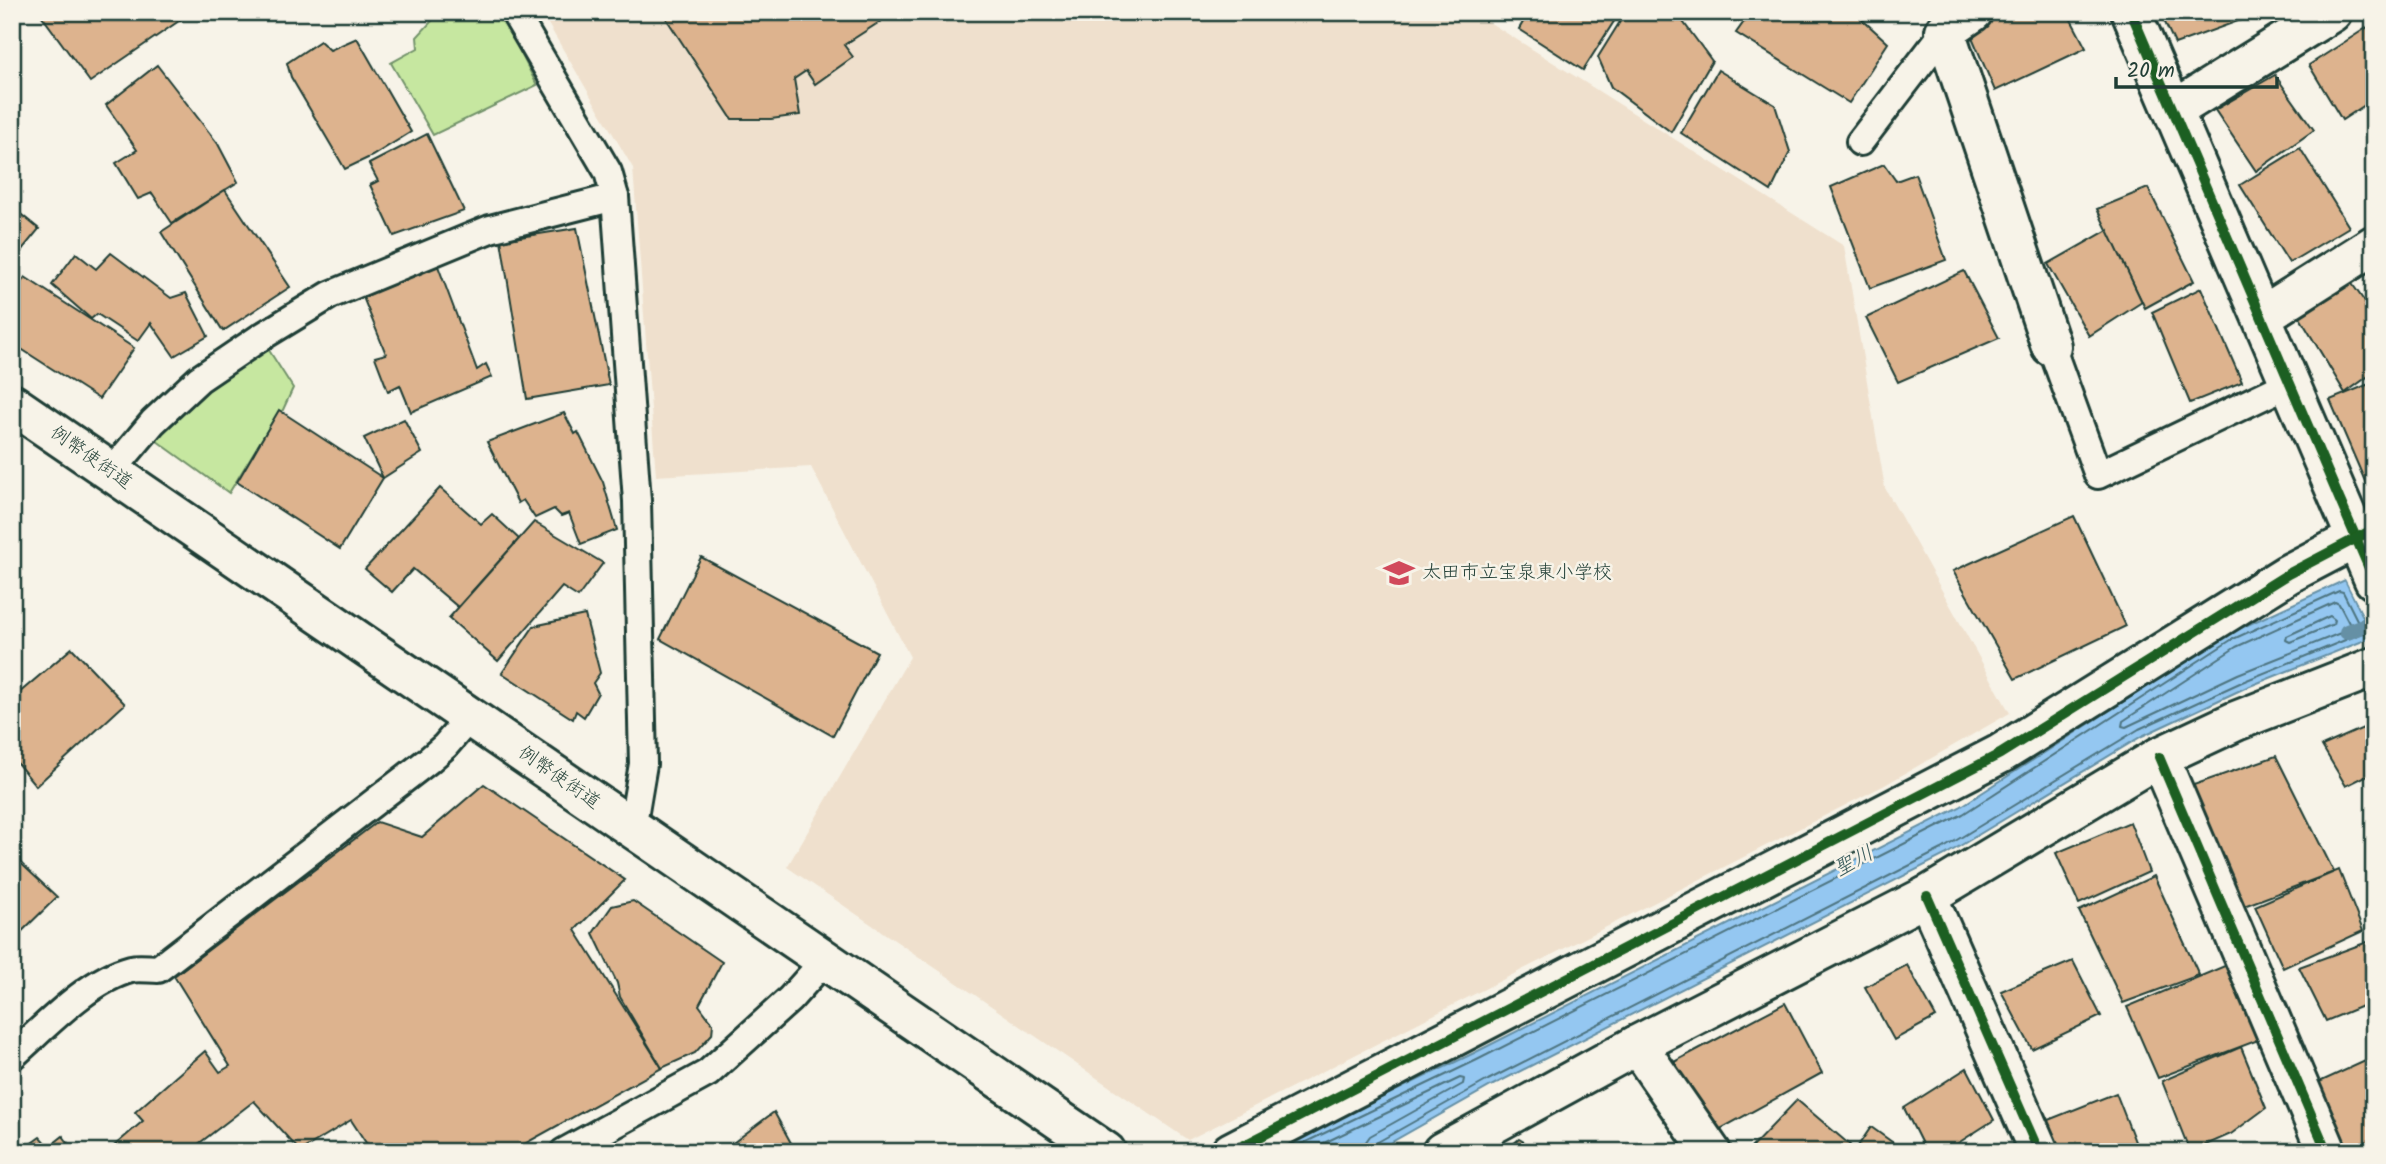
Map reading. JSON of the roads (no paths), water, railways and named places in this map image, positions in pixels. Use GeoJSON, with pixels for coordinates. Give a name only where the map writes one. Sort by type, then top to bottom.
{"type":"FeatureCollection","features":[{"type":"Feature","properties":{"kind":"street"},"geometry":{"type":"LineString","coordinates":[[1231,1152],[2000,754],[2288,574],[2367,551],[2290,383],[2131,12]]}},
{"type":"Feature","properties":{"kind":"street"},"geometry":{"type":"LineString","coordinates":[[2174,110],[2332,12]]}},
{"type":"Feature","properties":{"kind":"street"},"geometry":{"type":"LineString","coordinates":[[1959,22],[2052,346]]}},
{"type":"Feature","properties":{"kind":"street"},"geometry":{"type":"LineString","coordinates":[[2262,316],[2374,246]]}},
{"type":"Feature","properties":{"kind":"street","name":"例幣使街道"},"geometry":{"type":"LineString","coordinates":[[12,404],[1106,1152]]}},
{"type":"Feature","properties":{"kind":"street"},"geometry":{"type":"LineString","coordinates":[[1442,1152],[1637,1045],[1927,896],[2159,757],[2235,721],[2374,667]]}},
{"type":"Feature","properties":{"kind":"street"},"geometry":{"type":"LineString","coordinates":[[2159,757],[2327,1152]]}},
{"type":"Feature","properties":{"kind":"street"},"geometry":{"type":"LineString","coordinates":[[1927,896],[2039,1152]]}},
{"type":"Feature","properties":{"kind":"street"},"geometry":{"type":"LineString","coordinates":[[1637,1045],[1711,1152]]}},
{"type":"Feature","properties":{"kind":"lane"},"geometry":{"type":"LineString","coordinates":[[514,12],[608,172],[615,197],[637,501],[643,764],[632,829]]}},
{"type":"Feature","properties":{"kind":"lane"},"geometry":{"type":"LineString","coordinates":[[1860,142],[1959,22]]}},
{"type":"Feature","properties":{"kind":"lane"},"geometry":{"type":"LineString","coordinates":[[111,472],[153,422],[199,379],[330,295],[490,229],[615,197]]}},
{"type":"Feature","properties":{"kind":"lane"},"geometry":{"type":"LineString","coordinates":[[2052,346],[2098,475],[2290,383]]}},
{"type":"Feature","properties":{"kind":"lane"},"geometry":{"type":"LineString","coordinates":[[12,1056],[103,981],[132,968],[158,969],[429,761],[470,717]]}},
{"type":"Feature","properties":{"kind":"lane"},"geometry":{"type":"LineString","coordinates":[[564,1152],[708,1073],[790,999],[826,959]]}},
{"type":"Feature","properties":{"kind":"water"},"geometry":{"type":"Polygon","coordinates":[[[2345,580],[2373,637],[2245,688],[2142,736],[1945,855],[1491,1086],[1374,1152],[1268,1152],[1474,1053],[1960,807],[2228,634],[2345,580]]]}},
{"type":"Feature","properties":{"kind":"waterway","name":"聖川"},"geometry":{"type":"LineString","coordinates":[[2347,632],[2374,622]]}},
{"type":"Feature","properties":{"kind":"place","name":"太田市立宝泉東小学校"},"geometry":{"type":"Point","coordinates":[1399,573]}}]}
